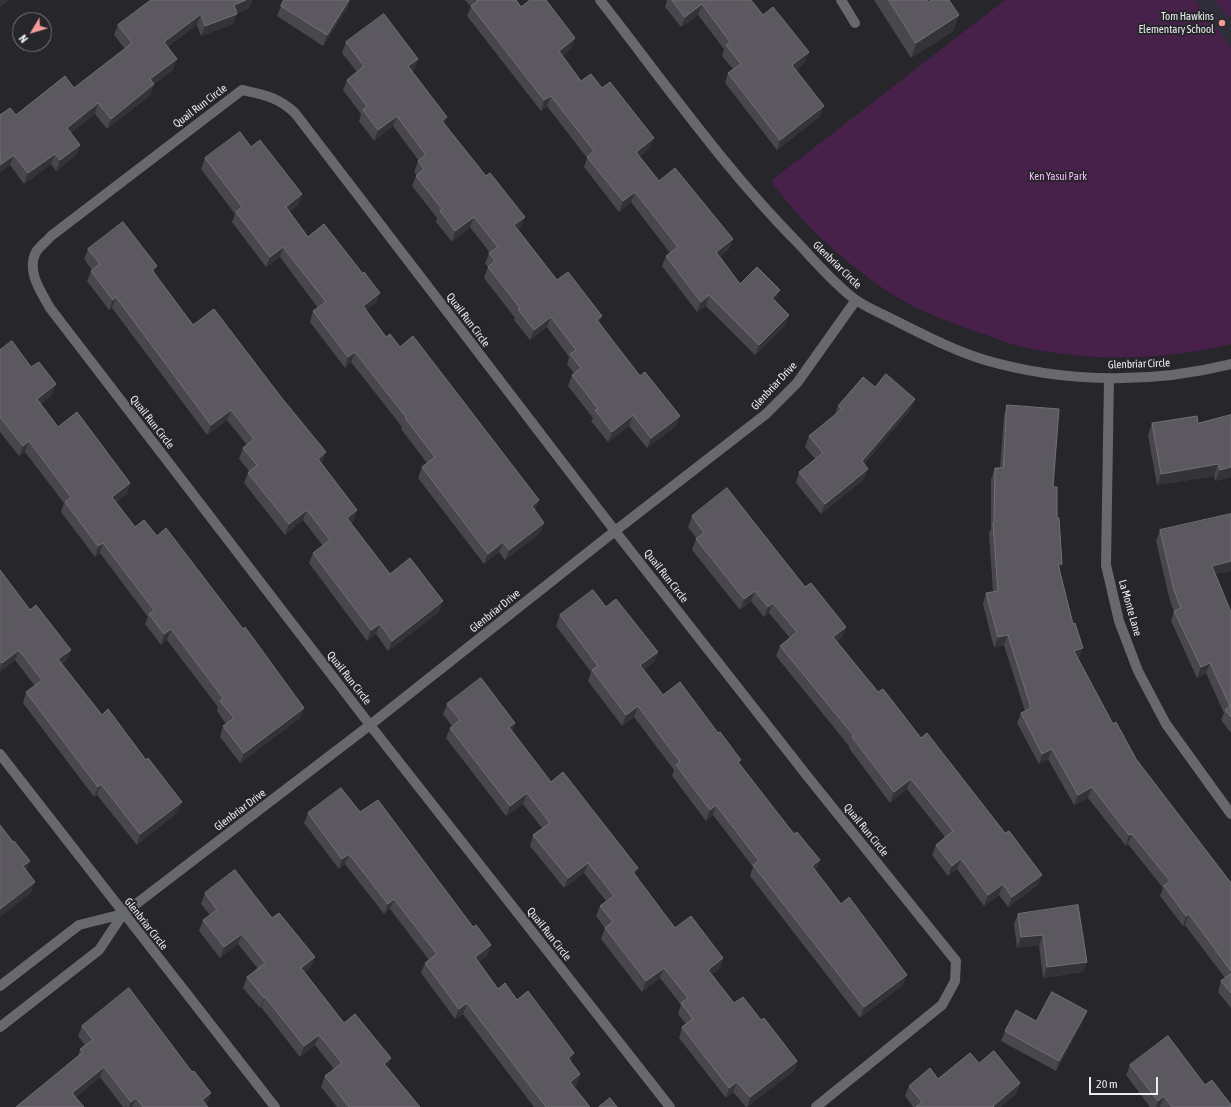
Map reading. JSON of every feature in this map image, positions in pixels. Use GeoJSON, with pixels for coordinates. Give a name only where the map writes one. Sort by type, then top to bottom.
{"type":"FeatureCollection","features":[{"type":"Feature","properties":{"kind":"street","name":"Glenbriar Circle"},"geometry":{"type":"LineString","coordinates":[[600,0],[760,204],[826,273],[856,300],[933,340],[985,359],[1040,372],[1109,378],[1149,378],[1198,372],[1231,364]]}},
{"type":"Feature","properties":{"kind":"street"},"geometry":{"type":"LineString","coordinates":[[841,0],[855,23]]}},
{"type":"Feature","properties":{"kind":"street","name":"Quail Run Circle"},"geometry":{"type":"LineString","coordinates":[[670,1107],[370,725],[50,308],[34,276],[33,260],[37,251],[52,236],[242,90],[271,96],[285,104],[295,113],[614,531],[803,771],[956,960],[955,981],[942,1005],[816,1107]]}},
{"type":"Feature","properties":{"kind":"street","name":"Glenbriar Drive"},"geometry":{"type":"LineString","coordinates":[[0,1027],[99,950],[123,914],[370,725],[614,531],[766,414],[797,383],[856,300]]}},
{"type":"Feature","properties":{"kind":"street","name":"La Monte Lane"},"geometry":{"type":"LineString","coordinates":[[1109,378],[1106,565],[1119,621],[1138,671],[1166,724],[1230,812]]}},
{"type":"Feature","properties":{"kind":"street","name":"Glenbriar Circle"},"geometry":{"type":"LineString","coordinates":[[0,754],[123,914],[275,1107]]}},
{"type":"Feature","properties":{"kind":"street","name":"Glenbriar Drive"},"geometry":{"type":"LineString","coordinates":[[0,986],[79,924],[123,914]]}},
{"type":"Feature","properties":{"kind":"shaded area","name":"Tom Hawkins Elementary School"},"geometry":{"type":"Polygon","coordinates":[[[1195,0],[1231,0],[1231,47],[1195,0]]]}},
{"type":"Feature","properties":{"kind":"green space","name":"Ken Yasui Park"},"geometry":{"type":"Polygon","coordinates":[[[1005,0],[1195,0],[1231,47],[1231,344],[1178,354],[1098,357],[1045,351],[1007,343],[933,315],[904,301],[883,288],[859,271],[824,241],[795,212],[771,181],[1005,0]]]}},
{"type":"Feature","properties":{"kind":"green space"},"geometry":{"type":"Polygon","coordinates":[[[1214,0],[1231,0],[1231,16],[1228,18],[1214,0]]]}},
{"type":"Feature","properties":{"kind":"building"},"geometry":{"type":"Polygon","coordinates":[[[151,0],[246,0],[234,5],[237,14],[205,26],[201,14],[164,42],[177,59],[150,79],[154,84],[111,119],[98,103],[67,128],[80,145],[60,160],[55,154],[28,173],[14,155],[0,165],[0,115],[10,108],[16,115],[65,76],[74,88],[132,43],[118,25],[151,0]]]}},
{"type":"Feature","properties":{"kind":"building"},"geometry":{"type":"Polygon","coordinates":[[[284,0],[349,0],[327,35],[281,6],[284,0]]]}},
{"type":"Feature","properties":{"kind":"building"},"geometry":{"type":"Polygon","coordinates":[[[477,0],[516,0],[521,7],[530,0],[546,0],[575,38],[559,51],[581,81],[591,74],[602,88],[610,82],[654,138],[636,152],[659,181],[675,168],[733,239],[716,252],[740,284],[757,267],[780,290],[772,298],[789,315],[759,345],[709,295],[701,302],[666,256],[678,247],[635,192],[623,201],[587,157],[594,151],[551,96],[544,100],[471,6],[478,1],[477,0]]]}},
{"type":"Feature","properties":{"kind":"building"},"geometry":{"type":"Polygon","coordinates":[[[672,0],[751,0],[763,15],[773,7],[809,52],[792,65],[824,106],[780,140],[728,73],[741,64],[726,45],[730,42],[702,4],[685,17],[672,0]]]}},
{"type":"Feature","properties":{"kind":"building"},"geometry":{"type":"Polygon","coordinates":[[[889,0],[927,0],[928,2],[931,0],[949,0],[959,15],[916,43],[889,0]]]}},
{"type":"Feature","properties":{"kind":"building"},"geometry":{"type":"Polygon","coordinates":[[[384,14],[418,59],[408,66],[447,117],[442,121],[486,176],[490,173],[525,217],[514,225],[557,280],[568,272],[602,316],[597,320],[640,376],[645,372],[680,416],[651,438],[633,415],[612,432],[595,410],[598,409],[572,375],[581,368],[570,354],[576,350],[551,317],[534,330],[518,309],[520,308],[488,267],[495,261],[489,253],[498,247],[474,217],[455,231],[440,211],[442,209],[416,176],[424,169],[418,161],[426,155],[397,116],[378,130],[363,110],[367,106],[347,80],[364,66],[346,42],[384,14]]]}},
{"type":"Feature","properties":{"kind":"building"},"geometry":{"type":"Polygon","coordinates":[[[240,132],[251,147],[260,140],[302,194],[286,207],[308,237],[324,224],[363,274],[364,272],[380,293],[363,306],[386,337],[390,334],[400,347],[413,336],[539,500],[532,506],[544,523],[509,550],[503,542],[488,554],[422,467],[435,457],[355,352],[348,357],[313,311],[326,302],[283,247],[270,257],[236,212],[242,207],[205,158],[240,132]]]}},
{"type":"Feature","properties":{"kind":"building"},"geometry":{"type":"Polygon","coordinates":[[[123,222],[157,266],[152,270],[193,325],[214,309],[281,397],[326,452],[318,459],[357,510],[347,518],[390,574],[410,558],[443,601],[392,641],[380,624],[371,630],[313,553],[330,540],[307,510],[289,524],[248,473],[257,465],[243,448],[254,439],[231,410],[211,425],[116,297],[113,300],[91,271],[100,264],[88,249],[123,222]]]}},
{"type":"Feature","properties":{"kind":"building"},"geometry":{"type":"Polygon","coordinates":[[[12,341],[31,367],[39,362],[56,384],[37,399],[58,427],[77,412],[130,483],[112,497],[135,527],[144,520],[157,536],[166,528],[243,629],[245,627],[304,708],[244,753],[223,726],[234,718],[220,701],[223,698],[171,629],[164,634],[149,614],[154,610],[103,543],[98,546],[65,502],[71,497],[29,441],[23,446],[0,417],[0,350],[12,341]]]}},
{"type":"Feature","properties":{"kind":"building"},"geometry":{"type":"Polygon","coordinates":[[[886,374],[915,399],[862,461],[868,469],[825,504],[799,472],[823,453],[809,436],[842,409],[838,406],[863,377],[875,387],[886,374]]]}},
{"type":"Feature","properties":{"kind":"building"},"geometry":{"type":"Polygon","coordinates":[[[1007,405],[1059,409],[1053,487],[1057,487],[1057,518],[1059,518],[1062,564],[1058,564],[1073,624],[1075,623],[1083,648],[1074,651],[1113,724],[1116,722],[1136,759],[1231,883],[1231,971],[1189,914],[1186,916],[1164,886],[1170,881],[1132,834],[1129,835],[1092,787],[1078,795],[1052,749],[1042,754],[1021,713],[1031,708],[1008,635],[998,637],[986,593],[998,591],[993,523],[995,468],[1003,468],[1007,405]]]}},
{"type":"Feature","properties":{"kind":"building"},"geometry":{"type":"Polygon","coordinates":[[[1231,415],[1231,467],[1220,470],[1218,464],[1161,474],[1152,423],[1197,416],[1198,423],[1231,415]]]}},
{"type":"Feature","properties":{"kind":"building"},"geometry":{"type":"Polygon","coordinates":[[[727,488],[805,587],[811,583],[846,627],[833,637],[878,692],[883,689],[921,738],[927,733],[1005,833],[1009,831],[1042,875],[1012,897],[1003,884],[988,895],[961,859],[952,866],[936,845],[953,831],[911,779],[894,792],[852,737],[854,736],[780,646],[797,632],[773,603],[768,607],[755,591],[744,599],[696,539],[704,533],[692,516],[727,488]]]}},
{"type":"Feature","properties":{"kind":"building"},"geometry":{"type":"Polygon","coordinates":[[[1231,514],[1231,561],[1212,566],[1231,612],[1231,717],[1225,710],[1230,706],[1210,663],[1201,667],[1174,611],[1181,608],[1174,590],[1160,530],[1231,514]]]}},
{"type":"Feature","properties":{"kind":"building"},"geometry":{"type":"Polygon","coordinates":[[[0,570],[30,610],[36,605],[71,650],[58,659],[102,715],[108,709],[146,760],[148,758],[182,802],[140,834],[101,784],[98,787],[26,692],[42,680],[19,650],[2,663],[0,661],[0,570]]]}},
{"type":"Feature","properties":{"kind":"building"},"geometry":{"type":"Polygon","coordinates":[[[593,590],[606,607],[616,599],[658,652],[640,665],[663,695],[680,682],[718,733],[720,732],[741,760],[738,762],[794,834],[797,832],[820,860],[812,866],[841,904],[849,897],[907,975],[864,1007],[753,865],[759,861],[716,805],[710,810],[676,765],[680,762],[638,706],[626,715],[592,670],[598,666],[560,615],[593,590]]]}},
{"type":"Feature","properties":{"kind":"building"},"geometry":{"type":"Polygon","coordinates":[[[481,678],[515,723],[509,727],[551,782],[563,772],[638,868],[633,872],[675,928],[691,916],[723,958],[708,970],[734,1003],[743,997],[761,1020],[764,1018],[797,1061],[750,1097],[737,1082],[729,1088],[682,1027],[693,1019],[681,1003],[688,998],[664,968],[646,981],[605,928],[613,922],[600,906],[614,896],[588,863],[568,878],[533,835],[550,823],[527,793],[510,806],[450,728],[460,720],[447,704],[481,678]]]}},
{"type":"Feature","properties":{"kind":"building"},"geometry":{"type":"Polygon","coordinates":[[[341,788],[360,812],[378,800],[473,927],[476,925],[491,945],[475,957],[498,989],[505,983],[517,1000],[528,991],[574,1053],[568,1058],[580,1074],[570,1082],[590,1107],[546,1107],[467,1003],[459,1009],[425,963],[437,954],[394,899],[388,904],[349,854],[342,859],[308,813],[341,788]]]}},
{"type":"Feature","properties":{"kind":"building"},"geometry":{"type":"Polygon","coordinates":[[[0,825],[30,861],[23,866],[35,882],[0,909],[0,825]]]}},
{"type":"Feature","properties":{"kind":"building"},"geometry":{"type":"Polygon","coordinates":[[[235,870],[272,918],[279,913],[315,957],[301,968],[344,1023],[355,1014],[391,1058],[384,1064],[420,1107],[349,1107],[325,1076],[342,1063],[319,1035],[304,1046],[247,977],[265,963],[242,934],[224,947],[203,920],[217,910],[205,893],[235,870]]]}},
{"type":"Feature","properties":{"kind":"building"},"geometry":{"type":"Polygon","coordinates":[[[1078,905],[1087,962],[1047,967],[1043,935],[1021,937],[1018,914],[1078,905]]]}},
{"type":"Feature","properties":{"kind":"building"},"geometry":{"type":"Polygon","coordinates":[[[1231,974],[1231,993],[1221,981],[1231,974]]]}},
{"type":"Feature","properties":{"kind":"building"},"geometry":{"type":"Polygon","coordinates":[[[129,988],[192,1072],[194,1071],[211,1093],[202,1100],[208,1107],[143,1107],[136,1098],[131,1102],[104,1067],[72,1093],[84,1107],[16,1107],[83,1052],[80,1049],[93,1040],[82,1026],[129,988]]]}},
{"type":"Feature","properties":{"kind":"building"},"geometry":{"type":"Polygon","coordinates":[[[1052,992],[1087,1011],[1059,1061],[1005,1031],[1016,1010],[1036,1021],[1052,992]]]}},
{"type":"Feature","properties":{"kind":"building"},"geometry":{"type":"Polygon","coordinates":[[[1168,1036],[1205,1085],[1212,1080],[1231,1107],[1172,1107],[1164,1096],[1158,1101],[1130,1065],[1168,1036]]]}},
{"type":"Feature","properties":{"kind":"building"},"geometry":{"type":"Polygon","coordinates":[[[994,1051],[1020,1083],[993,1106],[994,1107],[916,1107],[922,1102],[909,1086],[930,1068],[938,1079],[970,1053],[979,1063],[994,1051]]]}},
{"type":"Feature","properties":{"kind":"building"},"geometry":{"type":"Polygon","coordinates":[[[610,1098],[617,1107],[599,1107],[610,1098]]]}},
{"type":"Feature","properties":{"kind":"place","name":"Tom Hawkins Elementary School"},"geometry":{"type":"Point","coordinates":[1222,23]}}]}
